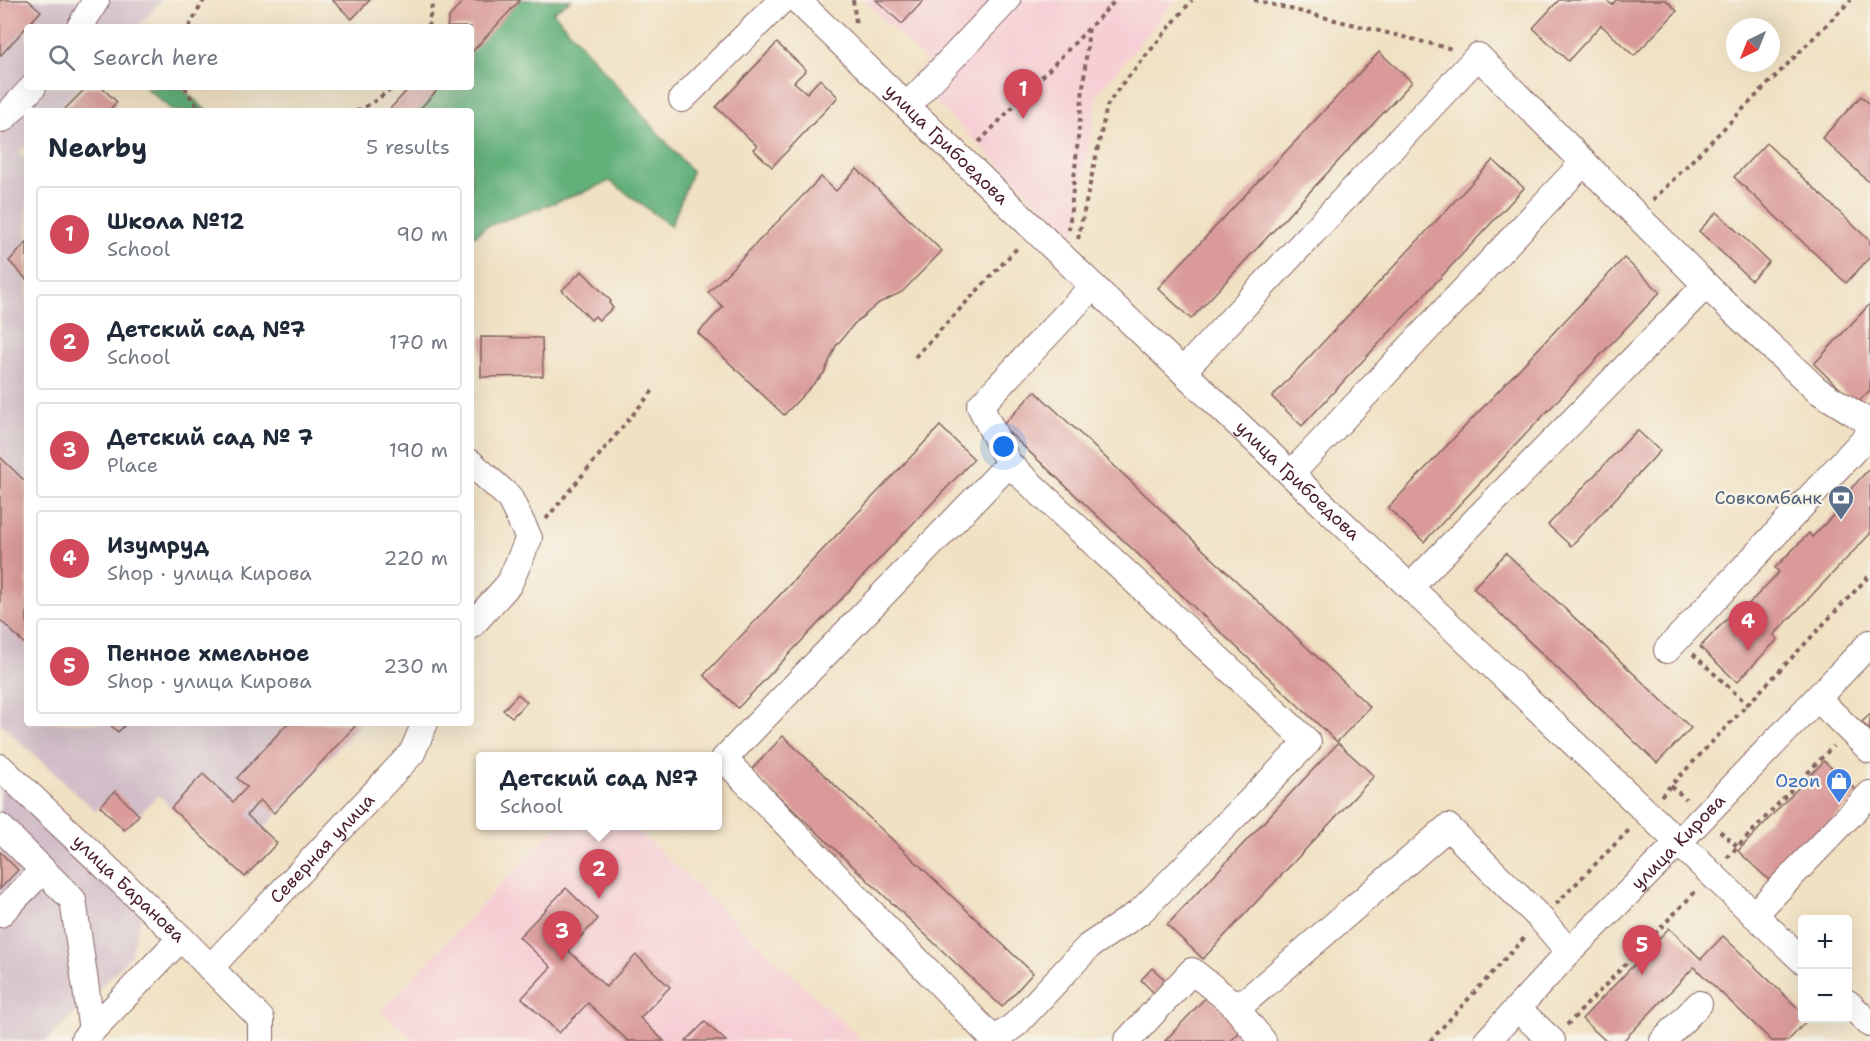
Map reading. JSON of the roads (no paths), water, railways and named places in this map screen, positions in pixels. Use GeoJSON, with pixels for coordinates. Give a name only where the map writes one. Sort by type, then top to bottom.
{"type":"FeatureCollection","features":[{"type":"Feature","properties":{"kind":"street"},"geometry":{"type":"LineString","coordinates":[[82,24],[96,0]]}},
{"type":"Feature","properties":{"kind":"street"},"geometry":{"type":"LineString","coordinates":[[682,99],[782,0]]}},
{"type":"Feature","properties":{"kind":"street","name":"улица Грибоедова"},"geometry":{"type":"LineString","coordinates":[[797,0],[907,106],[1068,251],[1093,286],[1798,955]]}},
{"type":"Feature","properties":{"kind":"street"},"geometry":{"type":"LineString","coordinates":[[907,106],[1008,0]]}},
{"type":"Feature","properties":{"kind":"street"},"geometry":{"type":"LineString","coordinates":[[1183,371],[1478,56],[1706,285],[1817,390],[1870,423]]}},
{"type":"Feature","properties":{"kind":"street"},"geometry":{"type":"LineString","coordinates":[[0,120],[30,90]]}},
{"type":"Feature","properties":{"kind":"street"},"geometry":{"type":"LineString","coordinates":[[1291,474],[1584,162]]}},
{"type":"Feature","properties":{"kind":"street"},"geometry":{"type":"LineString","coordinates":[[1410,587],[1706,285]]}},
{"type":"Feature","properties":{"kind":"street"},"geometry":{"type":"LineString","coordinates":[[1009,464],[724,759],[994,1041],[1016,1024],[1089,946],[1140,912],[1308,742],[1009,464],[980,406],[1093,286]]}},
{"type":"Feature","properties":{"kind":"street"},"geometry":{"type":"LineString","coordinates":[[1672,645],[1870,433]]}},
{"type":"Feature","properties":{"kind":"street"},"geometry":{"type":"LineString","coordinates":[[474,466],[508,497],[529,538],[509,584],[474,623]]}},
{"type":"Feature","properties":{"kind":"street","name":"улица Кирова"},"geometry":{"type":"LineString","coordinates":[[1487,1041],[1569,952],[1678,843],[1870,643]]}},
{"type":"Feature","properties":{"kind":"street"},"geometry":{"type":"LineString","coordinates":[[1817,698],[1870,750]]}},
{"type":"Feature","properties":{"kind":"street","name":"Северная улица"},"geometry":{"type":"LineString","coordinates":[[210,968],[412,753],[424,726]]}},
{"type":"Feature","properties":{"kind":"street","name":"улица Баранова"},"geometry":{"type":"LineString","coordinates":[[0,767],[181,938],[87,1035]]}},
{"type":"Feature","properties":{"kind":"street"},"geometry":{"type":"LineString","coordinates":[[1754,915],[1870,794]]}},
{"type":"Feature","properties":{"kind":"street"},"geometry":{"type":"LineString","coordinates":[[1232,1003],[1247,1000],[1448,826],[1541,920],[1569,952]]}},
{"type":"Feature","properties":{"kind":"street"},"geometry":{"type":"LineString","coordinates":[[0,827],[73,900],[87,1035]]}},
{"type":"Feature","properties":{"kind":"street"},"geometry":{"type":"LineString","coordinates":[[0,914],[43,870]]}},
{"type":"Feature","properties":{"kind":"street"},"geometry":{"type":"LineString","coordinates":[[181,938],[261,1019],[261,1041]]}},
{"type":"Feature","properties":{"kind":"street"},"geometry":{"type":"LineString","coordinates":[[1127,1041],[1192,971],[1232,1003],[1263,1041]]}},
{"type":"Feature","properties":{"kind":"street"},"geometry":{"type":"LineString","coordinates":[[1663,1041],[1699,1004]]}},
{"type":"Feature","properties":{"kind":"street"},"geometry":{"type":"LineString","coordinates":[[1852,1007],[1870,1024]]}},
{"type":"Feature","properties":{"kind":"street"},"geometry":{"type":"LineString","coordinates":[[1518,1009],[1552,1041]]}},
{"type":"Feature","properties":{"kind":"place","name":"Школа №12"},"geometry":{"type":"Point","coordinates":[1023,119]}},
{"type":"Feature","properties":{"kind":"place","name":"Совкомбанк"},"geometry":{"type":"Point","coordinates":[1841,521]}},
{"type":"Feature","properties":{"kind":"place","name":"Изумруд"},"geometry":{"type":"Point","coordinates":[1748,651]}},
{"type":"Feature","properties":{"kind":"place","name":"Ozon"},"geometry":{"type":"Point","coordinates":[1839,804]}},
{"type":"Feature","properties":{"kind":"place","name":"Детский сад №7"},"geometry":{"type":"Point","coordinates":[599,899]}},
{"type":"Feature","properties":{"kind":"place","name":"Детский сад № 7"},"geometry":{"type":"Point","coordinates":[562,961]}},
{"type":"Feature","properties":{"kind":"place","name":"Пенное хмельное"},"geometry":{"type":"Point","coordinates":[1642,975]}}]}
